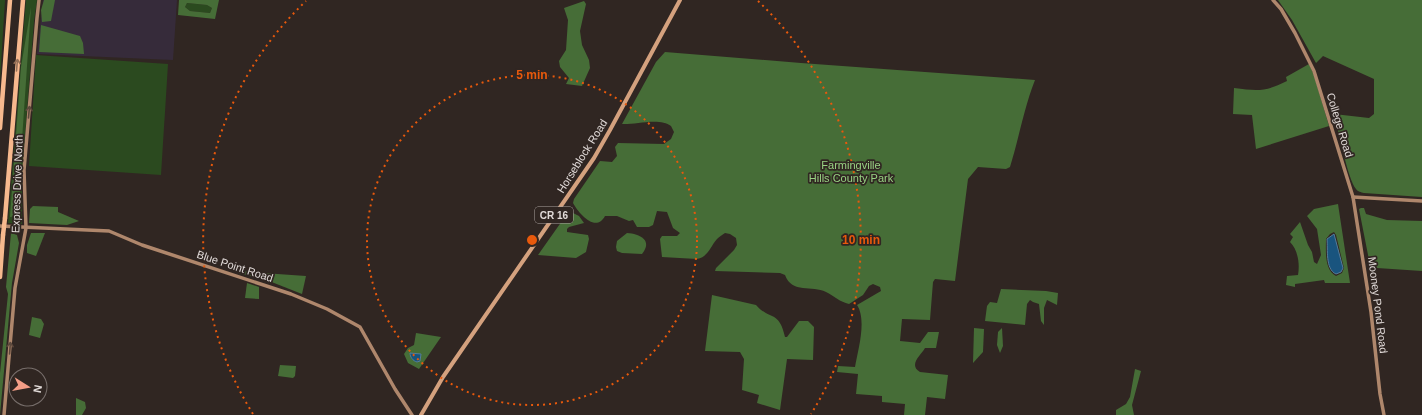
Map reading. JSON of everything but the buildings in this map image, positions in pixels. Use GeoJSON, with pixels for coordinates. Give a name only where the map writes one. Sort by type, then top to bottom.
{"type":"FeatureCollection","features":[{"type":"Feature","properties":{"kind":"highway"},"geometry":{"type":"LineString","coordinates":[[0,128],[10,0]]}},
{"type":"Feature","properties":{"kind":"highway"},"geometry":{"type":"LineString","coordinates":[[0,277],[23,0]]}},
{"type":"Feature","properties":{"kind":"main road","name":"Horseblock Road"},"geometry":{"type":"LineString","coordinates":[[421,415],[443,377],[597,153],[680,0]]}},
{"type":"Feature","properties":{"kind":"street","name":"Express Drive North"},"geometry":{"type":"LineString","coordinates":[[4,415],[15,283],[26,228],[24,170],[39,0]]}},
{"type":"Feature","properties":{"kind":"street","name":"College Road"},"geometry":{"type":"LineString","coordinates":[[1273,0],[1281,9],[1295,33],[1314,71],[1353,197]]}},
{"type":"Feature","properties":{"kind":"street"},"geometry":{"type":"LineString","coordinates":[[1353,197],[1422,201]]}},
{"type":"Feature","properties":{"kind":"street","name":"Mooney Pond Road"},"geometry":{"type":"LineString","coordinates":[[1353,197],[1362,249],[1380,394],[1384,415]]}},
{"type":"Feature","properties":{"kind":"street","name":"Blue Point Road"},"geometry":{"type":"LineString","coordinates":[[0,226],[109,231],[148,247],[291,294],[327,308],[360,327],[395,389],[412,415]]}},
{"type":"Feature","properties":{"kind":"shaded area"},"geometry":{"type":"Polygon","coordinates":[[[43,0],[177,0],[173,60],[37,54],[43,0]]]}},
{"type":"Feature","properties":{"kind":"green space"},"geometry":{"type":"Polygon","coordinates":[[[0,0],[5,0],[0,81],[0,0]]]}},
{"type":"Feature","properties":{"kind":"green space"},"geometry":{"type":"Polygon","coordinates":[[[26,0],[37,0],[22,175],[22,224],[8,223],[26,0]]]}},
{"type":"Feature","properties":{"kind":"green space"},"geometry":{"type":"Polygon","coordinates":[[[44,0],[55,0],[51,21],[42,22],[41,10],[44,0]]]}},
{"type":"Feature","properties":{"kind":"green space"},"geometry":{"type":"Polygon","coordinates":[[[179,0],[219,0],[215,19],[178,15],[179,0]],[[187,3],[185,7],[190,11],[210,13],[212,8],[207,5],[187,3]]]}},
{"type":"Feature","properties":{"kind":"green space"},"geometry":{"type":"Polygon","coordinates":[[[1278,0],[1422,0],[1422,197],[1364,193],[1356,189],[1350,176],[1334,114],[1369,118],[1374,114],[1374,79],[1323,56],[1316,63],[1292,20],[1278,0]]]}},
{"type":"Feature","properties":{"kind":"green space"},"geometry":{"type":"Polygon","coordinates":[[[584,1],[586,4],[580,31],[582,45],[589,60],[590,68],[582,86],[566,84],[569,78],[560,67],[559,61],[566,50],[568,20],[564,8],[584,1]]]}},
{"type":"Feature","properties":{"kind":"green space"},"geometry":{"type":"Polygon","coordinates":[[[187,3],[207,5],[212,8],[210,13],[190,11],[185,7],[187,3]]]}},
{"type":"Feature","properties":{"kind":"green space"},"geometry":{"type":"Polygon","coordinates":[[[31,7],[22,140],[21,210],[19,216],[10,217],[21,67],[31,7]]]}},
{"type":"Feature","properties":{"kind":"green space"},"geometry":{"type":"Polygon","coordinates":[[[41,25],[80,36],[83,43],[84,54],[39,52],[41,25]]]}},
{"type":"Feature","properties":{"kind":"green space","name":"Farmingville Hills County Park"},"geometry":{"type":"Polygon","coordinates":[[[665,52],[1035,80],[1010,167],[1006,169],[978,167],[968,179],[955,281],[935,279],[933,282],[930,320],[902,319],[900,341],[920,343],[928,332],[939,332],[936,348],[925,348],[915,363],[915,366],[920,372],[948,375],[945,399],[927,397],[925,415],[904,415],[905,404],[882,402],[882,396],[856,394],[858,374],[837,372],[838,366],[855,367],[862,327],[860,311],[857,305],[881,291],[880,287],[873,284],[869,286],[863,295],[849,304],[821,290],[792,285],[785,275],[780,273],[715,271],[737,245],[736,238],[730,234],[725,233],[701,258],[662,257],[660,239],[662,236],[677,236],[680,233],[673,228],[667,212],[657,211],[653,225],[649,227],[637,227],[633,220],[629,221],[617,216],[605,216],[597,223],[593,222],[588,220],[579,212],[573,203],[574,199],[600,161],[612,162],[617,156],[615,147],[618,143],[664,144],[671,139],[674,132],[671,126],[666,123],[654,122],[622,124],[656,62],[665,52]]]}},
{"type":"Feature","properties":{"kind":"green space"},"geometry":{"type":"Polygon","coordinates":[[[36,55],[168,64],[161,175],[29,166],[36,55]]]}},
{"type":"Feature","properties":{"kind":"green space"},"geometry":{"type":"Polygon","coordinates":[[[1309,64],[1314,75],[1329,126],[1256,149],[1252,115],[1233,114],[1234,88],[1256,90],[1267,89],[1287,81],[1286,77],[1309,64]]]}},
{"type":"Feature","properties":{"kind":"green space"},"geometry":{"type":"Polygon","coordinates":[[[1338,204],[1350,283],[1325,283],[1324,280],[1295,284],[1295,287],[1286,285],[1287,276],[1298,275],[1298,257],[1293,245],[1290,242],[1293,237],[1290,234],[1300,222],[1312,252],[1314,262],[1317,264],[1321,255],[1317,229],[1307,216],[1314,209],[1338,204]],[[1334,232],[1326,239],[1326,259],[1329,269],[1336,276],[1342,273],[1344,268],[1334,232]]]}},
{"type":"Feature","properties":{"kind":"green space"},"geometry":{"type":"Polygon","coordinates":[[[33,206],[58,207],[58,212],[79,221],[67,225],[29,223],[30,209],[33,206]]]}},
{"type":"Feature","properties":{"kind":"green space"},"geometry":{"type":"Polygon","coordinates":[[[1364,208],[1366,214],[1387,220],[1422,221],[1422,271],[1377,268],[1374,283],[1371,283],[1370,265],[1359,209],[1364,208]]]}},
{"type":"Feature","properties":{"kind":"green space"},"geometry":{"type":"Polygon","coordinates":[[[569,211],[579,216],[584,223],[569,227],[567,232],[588,235],[589,239],[586,252],[576,258],[538,255],[569,211]]]}},
{"type":"Feature","properties":{"kind":"green space"},"geometry":{"type":"Polygon","coordinates":[[[11,233],[17,235],[19,243],[12,283],[0,415],[0,373],[8,294],[6,287],[11,233]]]}},
{"type":"Feature","properties":{"kind":"green space"},"geometry":{"type":"Polygon","coordinates":[[[31,233],[45,233],[36,256],[27,253],[27,245],[31,233]]]}},
{"type":"Feature","properties":{"kind":"green space"},"geometry":{"type":"Polygon","coordinates":[[[627,233],[640,236],[646,241],[645,249],[642,254],[622,253],[617,251],[617,241],[627,233]]]}},
{"type":"Feature","properties":{"kind":"green space"},"geometry":{"type":"Polygon","coordinates":[[[237,271],[257,272],[258,278],[239,273],[237,271]]]}},
{"type":"Feature","properties":{"kind":"green space"},"geometry":{"type":"Polygon","coordinates":[[[263,273],[306,276],[302,294],[264,279],[263,273]]]}},
{"type":"Feature","properties":{"kind":"green space"},"geometry":{"type":"Polygon","coordinates":[[[247,283],[259,287],[259,299],[245,298],[247,283]]]}},
{"type":"Feature","properties":{"kind":"green space"},"geometry":{"type":"Polygon","coordinates":[[[1001,289],[1058,293],[1057,305],[1047,300],[1044,308],[1044,325],[1041,321],[1039,304],[1030,300],[1027,304],[1025,325],[985,321],[987,306],[990,302],[997,303],[1001,289]]]}},
{"type":"Feature","properties":{"kind":"green space"},"geometry":{"type":"Polygon","coordinates":[[[712,295],[756,305],[761,310],[777,319],[783,329],[785,337],[787,337],[799,321],[808,321],[814,327],[813,360],[787,359],[780,410],[757,403],[759,395],[742,390],[744,359],[740,352],[705,351],[712,295]]]}},
{"type":"Feature","properties":{"kind":"green space"},"geometry":{"type":"Polygon","coordinates":[[[32,317],[41,319],[44,324],[40,338],[29,335],[32,317]]]}},
{"type":"Feature","properties":{"kind":"green space"},"geometry":{"type":"Polygon","coordinates":[[[974,328],[984,329],[983,352],[973,363],[974,328]]]}},
{"type":"Feature","properties":{"kind":"green space"},"geometry":{"type":"Polygon","coordinates":[[[1002,328],[1003,346],[1000,353],[997,345],[998,332],[1002,328]]]}},
{"type":"Feature","properties":{"kind":"green space"},"geometry":{"type":"Polygon","coordinates":[[[416,333],[441,337],[419,369],[408,363],[404,354],[408,348],[414,345],[416,333]]]}},
{"type":"Feature","properties":{"kind":"green space"},"geometry":{"type":"Polygon","coordinates":[[[280,365],[296,366],[295,376],[293,378],[278,376],[280,365]]]}},
{"type":"Feature","properties":{"kind":"green space"},"geometry":{"type":"Polygon","coordinates":[[[1135,369],[1141,371],[1132,405],[1134,415],[1116,415],[1116,410],[1126,404],[1130,397],[1135,369]]]}},
{"type":"Feature","properties":{"kind":"green space"},"geometry":{"type":"Polygon","coordinates":[[[76,398],[85,402],[86,408],[82,415],[76,415],[76,398]]]}},
{"type":"Feature","properties":{"kind":"water"},"geometry":{"type":"Polygon","coordinates":[[[1334,234],[1343,268],[1341,272],[1336,274],[1330,268],[1327,253],[1327,239],[1334,234]]]}},
{"type":"Feature","properties":{"kind":"water"},"geometry":{"type":"Polygon","coordinates":[[[410,353],[421,354],[420,361],[414,361],[410,353]]]}}]}
